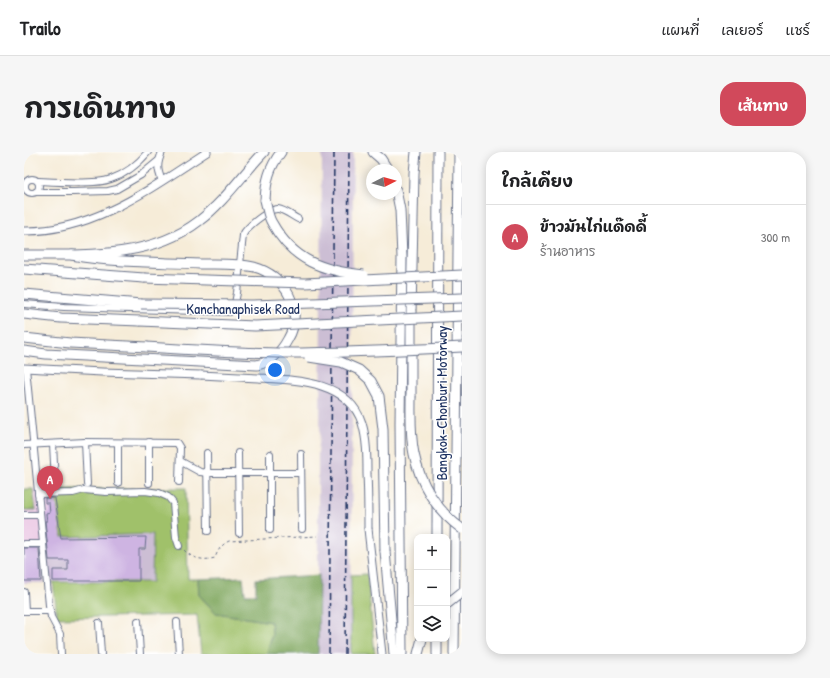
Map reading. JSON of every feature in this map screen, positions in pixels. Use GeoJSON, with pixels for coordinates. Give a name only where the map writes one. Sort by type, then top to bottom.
{"type":"FeatureCollection","features":[{"type":"Feature","properties":{"kind":"highway"},"geometry":{"type":"LineString","coordinates":[[281,152],[275,160],[266,181],[265,200],[271,222],[289,247],[310,263],[329,270],[350,274],[393,277]]}},
{"type":"Feature","properties":{"kind":"highway"},"geometry":{"type":"LineString","coordinates":[[373,152],[384,164]]}},
{"type":"Feature","properties":{"kind":"highway"},"geometry":{"type":"LineString","coordinates":[[416,152],[414,173],[410,313],[411,396],[414,454],[420,474],[430,496],[449,520],[462,530]]}},
{"type":"Feature","properties":{"kind":"highway","name":"Bangkok-Chonburi Motorway"},"geometry":{"type":"LineString","coordinates":[[438,152],[438,534]]}},
{"type":"Feature","properties":{"kind":"highway","name":"Bangkok-Chonburi Motorway"},"geometry":{"type":"LineString","coordinates":[[454,654],[458,152]]}},
{"type":"Feature","properties":{"kind":"highway"},"geometry":{"type":"LineString","coordinates":[[24,255],[72,255],[142,249],[159,243],[184,232],[200,220],[239,182],[262,154]]}},
{"type":"Feature","properties":{"kind":"highway"},"geometry":{"type":"LineString","coordinates":[[398,200],[400,210],[402,257],[400,423],[402,654]]}},
{"type":"Feature","properties":{"kind":"highway"},"geometry":{"type":"LineString","coordinates":[[24,351],[46,354],[257,365],[265,363],[274,357],[284,346],[290,336],[294,321],[294,309],[291,297],[282,284],[267,272],[254,267],[129,261],[72,255]]}},
{"type":"Feature","properties":{"kind":"highway"},"geometry":{"type":"LineString","coordinates":[[24,269],[144,278],[305,283],[393,277],[462,275]]}},
{"type":"Feature","properties":{"kind":"highway","name":"Kanchanaphisek Road"},"geometry":{"type":"LineString","coordinates":[[24,294],[141,304],[252,306],[462,298]]}},
{"type":"Feature","properties":{"kind":"highway","name":"Kanchanaphisek Road"},"geometry":{"type":"LineString","coordinates":[[24,314],[61,318],[255,326],[462,316]]}},
{"type":"Feature","properties":{"kind":"highway"},"geometry":{"type":"LineString","coordinates":[[24,338],[70,343],[234,352],[369,352],[462,347]]}},
{"type":"Feature","properties":{"kind":"highway"},"geometry":{"type":"LineString","coordinates":[[287,353],[341,362],[359,370],[371,381],[379,396],[383,429],[385,551],[394,654]]}},
{"type":"Feature","properties":{"kind":"highway"},"geometry":{"type":"LineString","coordinates":[[450,602],[462,592]]}},
{"type":"Feature","properties":{"kind":"highway"},"geometry":{"type":"LineString","coordinates":[[418,654],[421,642]]}},
{"type":"Feature","properties":{"kind":"highway"},"geometry":{"type":"LineString","coordinates":[[437,642],[437,654]]}},
{"type":"Feature","properties":{"kind":"main road"},"geometry":{"type":"LineString","coordinates":[[24,231],[58,229],[98,217],[112,211],[207,152]]}},
{"type":"Feature","properties":{"kind":"main road"},"geometry":{"type":"LineString","coordinates":[[25,368],[102,372],[201,374],[290,380],[314,384],[331,389],[347,399],[355,407],[362,423],[367,446],[368,529],[382,654]]}},
{"type":"Feature","properties":{"kind":"street"},"geometry":{"type":"LineString","coordinates":[[148,152],[140,162],[111,180],[94,182],[38,182],[30,179],[27,180],[24,185],[28,193],[81,192],[117,189],[141,175],[158,161]]}},
{"type":"Feature","properties":{"kind":"street"},"geometry":{"type":"LineString","coordinates":[[162,152],[158,161],[158,168],[162,181]]}},
{"type":"Feature","properties":{"kind":"street"},"geometry":{"type":"LineString","coordinates":[[36,192],[39,187],[38,182]]}},
{"type":"Feature","properties":{"kind":"street"},"geometry":{"type":"LineString","coordinates":[[24,304],[230,312],[234,308],[237,293],[244,230],[273,209],[279,209],[298,219]]}},
{"type":"Feature","properties":{"kind":"street"},"geometry":{"type":"LineString","coordinates":[[25,368],[27,411],[33,445],[50,611],[60,634],[61,654]]}},
{"type":"Feature","properties":{"kind":"street"},"geometry":{"type":"LineString","coordinates":[[24,445],[85,442],[149,442],[178,444],[180,448],[179,482]]}},
{"type":"Feature","properties":{"kind":"street"},"geometry":{"type":"LineString","coordinates":[[85,442],[87,484]]}},
{"type":"Feature","properties":{"kind":"street"},"geometry":{"type":"LineString","coordinates":[[118,442],[118,483]]}},
{"type":"Feature","properties":{"kind":"street"},"geometry":{"type":"LineString","coordinates":[[148,482],[149,442]]}},
{"type":"Feature","properties":{"kind":"street"},"geometry":{"type":"LineString","coordinates":[[53,444],[55,482]]}},
{"type":"Feature","properties":{"kind":"street"},"geometry":{"type":"LineString","coordinates":[[207,453],[208,531]]}},
{"type":"Feature","properties":{"kind":"street"},"geometry":{"type":"LineString","coordinates":[[238,453],[239,533]]}},
{"type":"Feature","properties":{"kind":"street"},"geometry":{"type":"LineString","coordinates":[[270,454],[270,530]]}},
{"type":"Feature","properties":{"kind":"street"},"geometry":{"type":"LineString","coordinates":[[301,454],[302,529]]}},
{"type":"Feature","properties":{"kind":"street"},"geometry":{"type":"LineString","coordinates":[[180,461],[200,472],[208,473],[301,473]]}},
{"type":"Feature","properties":{"kind":"street"},"geometry":{"type":"LineString","coordinates":[[38,494],[73,493],[84,490],[100,492],[145,491],[159,493],[168,497],[173,503],[175,532],[179,546]]}},
{"type":"Feature","properties":{"kind":"street"},"geometry":{"type":"LineString","coordinates":[[24,515],[40,515]]}},
{"type":"Feature","properties":{"kind":"street"},"geometry":{"type":"LineString","coordinates":[[24,544],[43,544]]}},
{"type":"Feature","properties":{"kind":"street"},"geometry":{"type":"LineString","coordinates":[[24,592],[24,612],[50,611]]}},
{"type":"Feature","properties":{"kind":"street"},"geometry":{"type":"LineString","coordinates":[[138,621],[140,654]]}},
{"type":"Feature","properties":{"kind":"street"},"geometry":{"type":"LineString","coordinates":[[177,622],[179,654]]}},
{"type":"Feature","properties":{"kind":"street"},"geometry":{"type":"LineString","coordinates":[[99,623],[101,654]]}},
{"type":"Feature","properties":{"kind":"path"},"geometry":{"type":"LineString","coordinates":[[179,546],[193,557],[208,560],[216,558],[218,550],[229,541],[317,536]]}},
{"type":"Feature","properties":{"kind":"shaded area"},"geometry":{"type":"Polygon","coordinates":[[[322,152],[353,152],[351,654],[318,654],[318,452],[320,435],[322,152]]]}},
{"type":"Feature","properties":{"kind":"shaded area"},"geometry":{"type":"Polygon","coordinates":[[[33,489],[55,489],[62,537],[45,537],[46,546],[24,546],[24,510],[36,510],[33,489]]]}},
{"type":"Feature","properties":{"kind":"shaded area"},"geometry":{"type":"Polygon","coordinates":[[[153,534],[152,582],[49,581],[45,537],[153,534]]]}},
{"type":"Feature","properties":{"kind":"shaded area"},"geometry":{"type":"Polygon","coordinates":[[[24,546],[41,546],[45,583],[24,583],[24,546]]]}},
{"type":"Feature","properties":{"kind":"green space"},"geometry":{"type":"Polygon","coordinates":[[[186,488],[188,579],[198,579],[199,595],[216,613],[271,622],[273,634],[267,654],[201,654],[197,615],[57,618],[53,582],[152,582],[153,534],[62,537],[55,489],[186,488]]]}},
{"type":"Feature","properties":{"kind":"green space"},"geometry":{"type":"Polygon","coordinates":[[[24,489],[33,489],[36,510],[24,510],[24,489]]]}},
{"type":"Feature","properties":{"kind":"green space"},"geometry":{"type":"Polygon","coordinates":[[[367,574],[375,654],[351,654],[351,575],[367,574]]]}},
{"type":"Feature","properties":{"kind":"green space"},"geometry":{"type":"Polygon","coordinates":[[[319,575],[318,654],[267,654],[272,634],[271,622],[216,613],[199,595],[198,579],[243,577],[245,594],[256,594],[256,579],[319,575]]]}},
{"type":"Feature","properties":{"kind":"building"},"geometry":{"type":"Polygon","coordinates":[[[45,498],[55,498],[61,538],[146,537],[145,549],[139,549],[139,581],[53,581],[53,570],[68,570],[68,560],[49,560],[45,521],[47,521],[46,514],[50,513],[49,503],[45,503],[45,498]]]}},
{"type":"Feature","properties":{"kind":"building"},"geometry":{"type":"Polygon","coordinates":[[[24,548],[39,548],[41,581],[24,581],[24,548]]]}},
{"type":"Feature","properties":{"kind":"railway"},"geometry":{"type":"LineString","coordinates":[[329,654],[334,152]]}},
{"type":"Feature","properties":{"kind":"railway"},"geometry":{"type":"LineString","coordinates":[[345,654],[349,152]]}},
{"type":"Feature","properties":{"kind":"place","name":"ข้าวมันไก่แด๊ดดี้"},"geometry":{"type":"Point","coordinates":[50,499]}}]}
